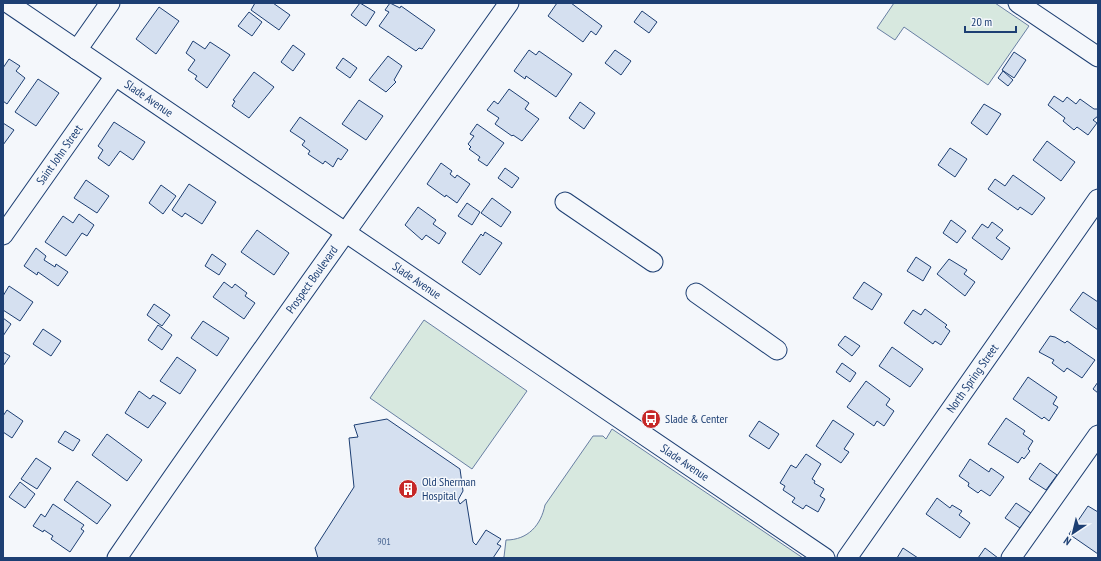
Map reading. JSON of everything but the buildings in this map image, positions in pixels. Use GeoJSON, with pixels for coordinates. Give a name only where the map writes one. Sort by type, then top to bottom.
{"type":"FeatureCollection","features":[{"type":"Feature","properties":{"kind":"street","name":"Slade Avenue"},"geometry":{"type":"LineString","coordinates":[[8,3],[825,558]]}},
{"type":"Feature","properties":{"kind":"street"},"geometry":{"type":"LineString","coordinates":[[77,50],[110,3]]}},
{"type":"Feature","properties":{"kind":"street","name":"Prospect Boulevard"},"geometry":{"type":"LineString","coordinates":[[117,558],[200,436],[509,3]]}},
{"type":"Feature","properties":{"kind":"street"},"geometry":{"type":"LineString","coordinates":[[1018,3],[1098,57]]}},
{"type":"Feature","properties":{"kind":"street","name":"Saint John Street"},"geometry":{"type":"LineString","coordinates":[[3,235],[115,76]]}},
{"type":"Feature","properties":{"kind":"street","name":"North Spring Street"},"geometry":{"type":"LineString","coordinates":[[847,558],[1098,199]]}},
{"type":"Feature","properties":{"kind":"street"},"geometry":{"type":"LineString","coordinates":[[565,202],[652,262]]}},
{"type":"Feature","properties":{"kind":"street"},"geometry":{"type":"LineString","coordinates":[[696,293],[777,350]]}},
{"type":"Feature","properties":{"kind":"street"},"geometry":{"type":"LineString","coordinates":[[1012,558],[1098,435]]}},
{"type":"Feature","properties":{"kind":"shaded area"},"geometry":{"type":"Polygon","coordinates":[[[894,3],[995,3],[1029,26],[988,85],[904,27],[895,40],[877,28],[894,3]]]}},
{"type":"Feature","properties":{"kind":"shaded area"},"geometry":{"type":"Polygon","coordinates":[[[424,320],[527,391],[472,469],[370,398],[424,320]]]}},
{"type":"Feature","properties":{"kind":"shaded area"},"geometry":{"type":"Polygon","coordinates":[[[612,429],[803,558],[502,558],[504,557],[506,540],[521,537],[537,525],[545,505],[593,436],[603,436],[606,439],[612,429]]]}},
{"type":"Feature","properties":{"kind":"place","name":"Slade & Center"},"geometry":{"type":"Point","coordinates":[651,419]}},
{"type":"Feature","properties":{"kind":"place","name":"Old Sherman Hospital"},"geometry":{"type":"Point","coordinates":[408,489]}}]}
